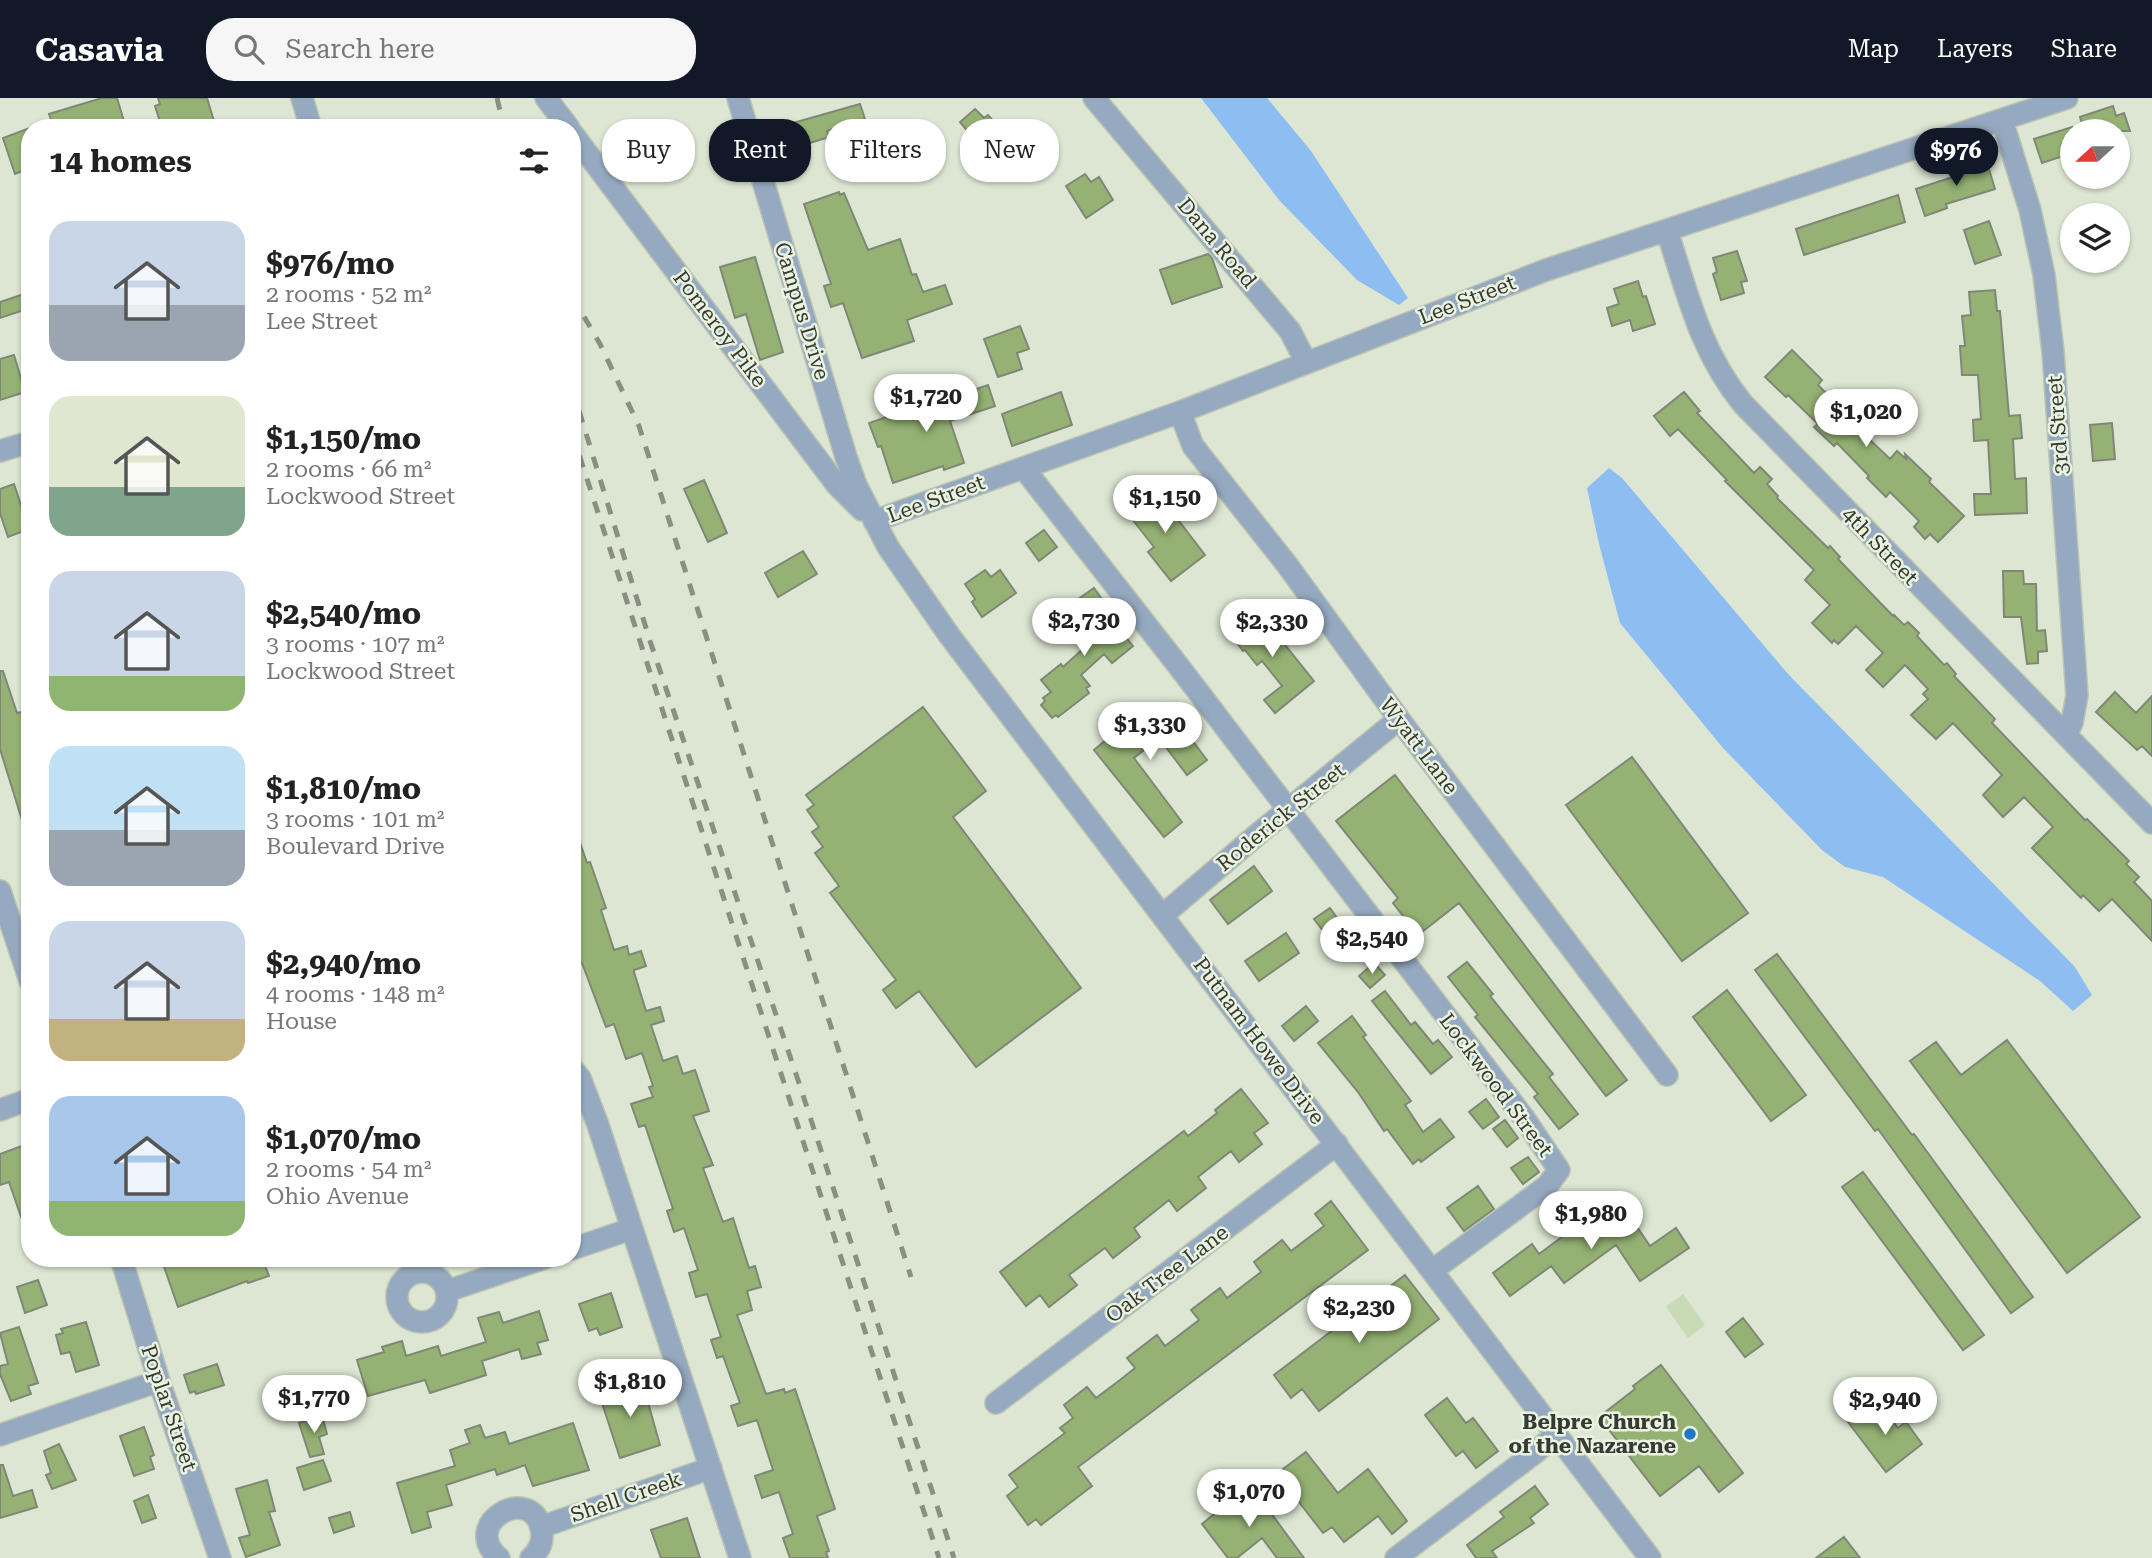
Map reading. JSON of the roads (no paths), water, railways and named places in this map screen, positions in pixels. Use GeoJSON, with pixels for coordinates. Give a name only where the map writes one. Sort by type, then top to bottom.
{"type":"FeatureCollection","features":[{"type":"Feature","properties":{"kind":"street"},"geometry":{"type":"LineString","coordinates":[[302,98],[308,119]]}},
{"type":"Feature","properties":{"kind":"street"},"geometry":{"type":"LineString","coordinates":[[546,98],[562,119]]}},
{"type":"Feature","properties":{"kind":"street","name":"Campus Drive"},"geometry":{"type":"LineString","coordinates":[[738,98],[846,457],[874,521]]}},
{"type":"Feature","properties":{"kind":"street","name":"Dana Road"},"geometry":{"type":"LineString","coordinates":[[1094,98],[1290,331],[1306,362]]}},
{"type":"Feature","properties":{"kind":"street","name":"Lee Street"},"geometry":{"type":"LineString","coordinates":[[874,521],[1180,412],[1546,270],[2067,98]]}},
{"type":"Feature","properties":{"kind":"street","name":"3rd Street"},"geometry":{"type":"LineString","coordinates":[[2002,120],[2030,210],[2044,275],[2053,352],[2077,695],[2072,723],[2066,733]]}},
{"type":"Feature","properties":{"kind":"street","name":"Pomeroy Pike"},"geometry":{"type":"LineString","coordinates":[[581,145],[837,485],[874,521]]}},
{"type":"Feature","properties":{"kind":"street","name":"4th Street"},"geometry":{"type":"LineString","coordinates":[[1667,231],[1705,346],[1726,383],[1746,408],[2152,823]]}},
{"type":"Feature","properties":{"kind":"street","name":"Wyatt Lane"},"geometry":{"type":"LineString","coordinates":[[1180,412],[1193,446],[1288,566],[1399,719],[1667,1075]]}},
{"type":"Feature","properties":{"kind":"street"},"geometry":{"type":"LineString","coordinates":[[0,452],[21,445]]}},
{"type":"Feature","properties":{"kind":"street","name":"Lockwood Street"},"geometry":{"type":"LineString","coordinates":[[1026,467],[1029,475],[1524,1118],[1559,1170],[1547,1186],[1433,1270]]}},
{"type":"Feature","properties":{"kind":"street","name":"Putnam Howe Drive"},"geometry":{"type":"LineString","coordinates":[[874,521],[888,547],[949,635],[1650,1558]]}},
{"type":"Feature","properties":{"kind":"street","name":"Roderick Street"},"geometry":{"type":"LineString","coordinates":[[1163,915],[1399,719]]}},
{"type":"Feature","properties":{"kind":"street"},"geometry":{"type":"LineString","coordinates":[[0,891],[21,954]]}},
{"type":"Feature","properties":{"kind":"street"},"geometry":{"type":"LineString","coordinates":[[581,1081],[598,1125],[740,1558]]}},
{"type":"Feature","properties":{"kind":"street"},"geometry":{"type":"LineString","coordinates":[[0,1110],[21,1103]]}},
{"type":"Feature","properties":{"kind":"street","name":"Oak Tree Lane"},"geometry":{"type":"LineString","coordinates":[[996,1403],[1337,1144]]}},
{"type":"Feature","properties":{"kind":"street"},"geometry":{"type":"LineString","coordinates":[[581,1246],[631,1229]]}},
{"type":"Feature","properties":{"kind":"street","name":"Poplar Street"},"geometry":{"type":"LineString","coordinates":[[124,1267],[159,1381],[220,1558]]}},
{"type":"Feature","properties":{"kind":"street"},"geometry":{"type":"LineString","coordinates":[[447,1291],[518,1267]]}},
{"type":"Feature","properties":{"kind":"street"},"geometry":{"type":"LineString","coordinates":[[0,1435],[159,1381]]}},
{"type":"Feature","properties":{"kind":"street"},"geometry":{"type":"LineString","coordinates":[[1396,1558],[1556,1434]]}},
{"type":"Feature","properties":{"kind":"street","name":"Shell Creek"},"geometry":{"type":"LineString","coordinates":[[541,1527],[711,1468]]}},
{"type":"Feature","properties":{"kind":"street"},"geometry":{"type":"LineString","coordinates":[[499,1558],[490,1548],[489,1527],[495,1516],[504,1510],[515,1508],[527,1511],[541,1527],[542,1541],[538,1552],[531,1558]]}},
{"type":"Feature","properties":{"kind":"water"},"geometry":{"type":"Polygon","coordinates":[[[1201,98],[1267,98],[1311,151],[1408,298],[1399,305],[1357,280],[1279,200],[1201,98]]]}},
{"type":"Feature","properties":{"kind":"water"},"geometry":{"type":"Polygon","coordinates":[[[1609,468],[1622,478],[1788,674],[2075,967],[2092,995],[2073,1011],[2040,981],[1883,877],[1845,867],[1822,850],[1723,748],[1620,623],[1587,488],[1609,468]]]}},
{"type":"Feature","properties":{"kind":"railway"},"geometry":{"type":"LineString","coordinates":[[497,98],[502,119]]}},
{"type":"Feature","properties":{"kind":"railway"},"geometry":{"type":"LineString","coordinates":[[581,311],[600,344],[639,426],[911,1277]]}},
{"type":"Feature","properties":{"kind":"railway"},"geometry":{"type":"LineString","coordinates":[[581,417],[650,641],[798,1080],[954,1558]]}},
{"type":"Feature","properties":{"kind":"railway"},"geometry":{"type":"LineString","coordinates":[[581,461],[939,1558]]}},
{"type":"Feature","properties":{"kind":"place","name":"Belpre Church of the Nazarene"},"geometry":{"type":"Point","coordinates":[1690,1434]}}]}
